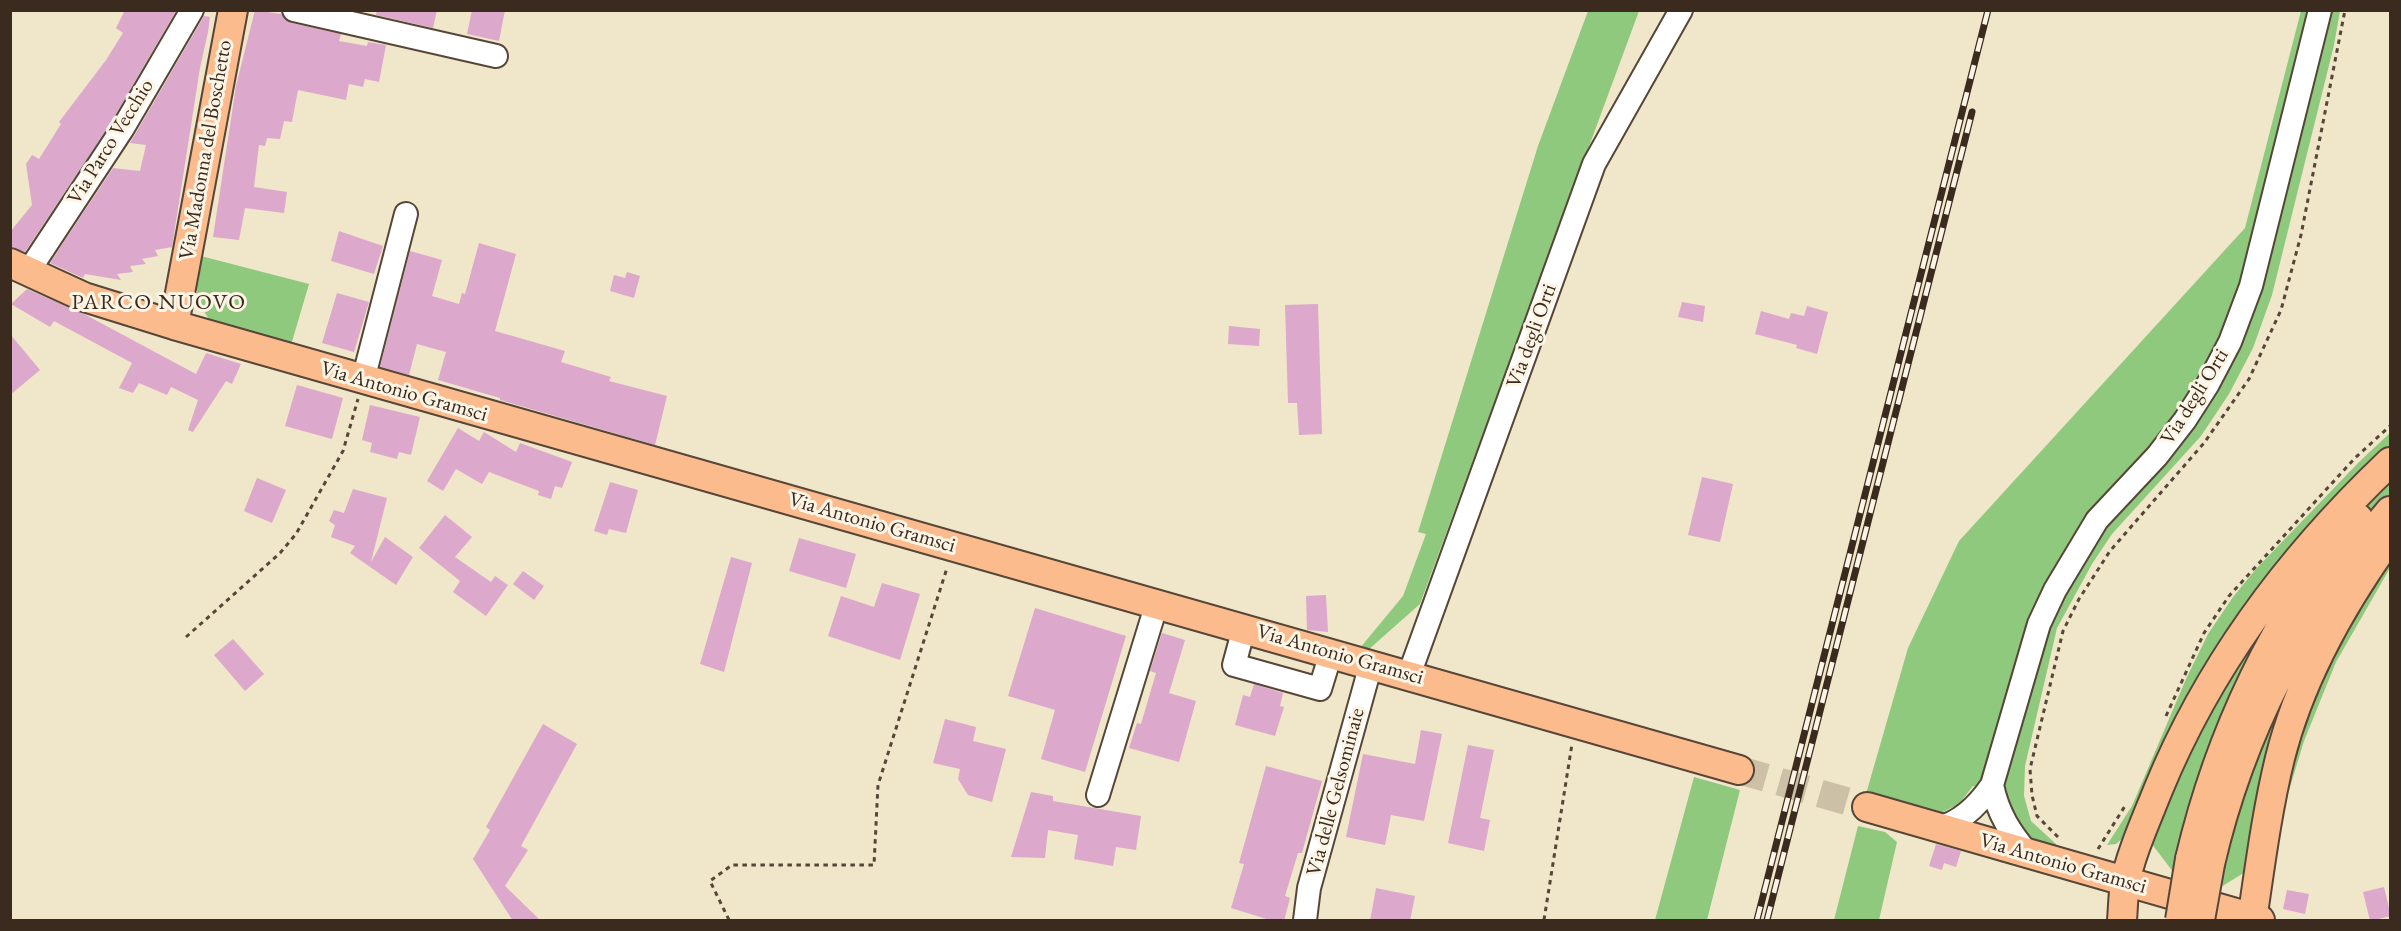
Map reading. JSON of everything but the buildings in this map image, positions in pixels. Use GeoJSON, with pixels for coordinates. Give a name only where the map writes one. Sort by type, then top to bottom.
{"type":"FeatureCollection","features":[{"type":"Feature","properties":{"kind":"main road","name":"Via Madonna del Boschetto"},"geometry":{"type":"LineString","coordinates":[[174,325],[233,10]]}},
{"type":"Feature","properties":{"kind":"main road","name":"Via Antonio Gramsci"},"geometry":{"type":"LineString","coordinates":[[22,265],[84,297],[174,325],[1739,770]]}},
{"type":"Feature","properties":{"kind":"main road"},"geometry":{"type":"LineString","coordinates":[[2121,921],[2125,882],[2145,822],[2189,722],[2220,666],[2252,616],[2292,566],[2329,523],[2391,462]]}},
{"type":"Feature","properties":{"kind":"main road"},"geometry":{"type":"LineString","coordinates":[[2200,921],[2200,862],[2211,787],[2228,736],[2252,681],[2279,632],[2312,580],[2343,535],[2391,480]]}},
{"type":"Feature","properties":{"kind":"main road"},"geometry":{"type":"LineString","coordinates":[[2180,921],[2200,862],[2217,833],[2248,743],[2291,651],[2327,591],[2359,548],[2391,512]]}},
{"type":"Feature","properties":{"kind":"main road"},"geometry":{"type":"LineString","coordinates":[[2255,920],[2269,805],[2281,755],[2298,703],[2318,655],[2391,537]]}},
{"type":"Feature","properties":{"kind":"main road","name":"Via Antonio Gramsci"},"geometry":{"type":"LineString","coordinates":[[1867,807],[2255,920]]}},
{"type":"Feature","properties":{"kind":"street","name":"Via Parco Vecchio"},"geometry":{"type":"LineString","coordinates":[[22,265],[123,128],[192,10]]}},
{"type":"Feature","properties":{"kind":"street"},"geometry":{"type":"LineString","coordinates":[[294,10],[496,56]]}},
{"type":"Feature","properties":{"kind":"street","name":"Via degli Orti"},"geometry":{"type":"LineString","coordinates":[[1409,675],[1594,164],[1681,10]]}},
{"type":"Feature","properties":{"kind":"street","name":"Via degli Orti"},"geometry":{"type":"LineString","coordinates":[[1937,828],[1958,821],[1982,800],[1992,785],[2040,624],[2055,590],[2097,520],[2157,456],[2185,420],[2208,384],[2230,342],[2251,286],[2320,10]]}},
{"type":"Feature","properties":{"kind":"street"},"geometry":{"type":"LineString","coordinates":[[363,380],[406,214]]}},
{"type":"Feature","properties":{"kind":"street"},"geometry":{"type":"LineString","coordinates":[[1098,795],[1157,603]]}},
{"type":"Feature","properties":{"kind":"street"},"geometry":{"type":"LineString","coordinates":[[1244,628],[1234,665],[1320,689],[1331,653]]}},
{"type":"Feature","properties":{"kind":"street","name":"Via delle Gelsominaie"},"geometry":{"type":"LineString","coordinates":[[1305,921],[1309,888],[1371,664]]}},
{"type":"Feature","properties":{"kind":"street"},"geometry":{"type":"LineString","coordinates":[[1992,785],[1996,807],[2014,836],[2030,855]]}},
{"type":"Feature","properties":{"kind":"street"},"geometry":{"type":"LineString","coordinates":[[1968,811],[1976,832],[1983,841],[1995,833],[2004,820]]}},
{"type":"Feature","properties":{"kind":"path"},"geometry":{"type":"LineString","coordinates":[[186,637],[280,553],[296,534],[343,451],[363,380]]}},
{"type":"Feature","properties":{"kind":"path"},"geometry":{"type":"LineString","coordinates":[[729,921],[710,881],[732,865],[874,865],[878,785],[954,546]]}},
{"type":"Feature","properties":{"kind":"path"},"geometry":{"type":"LineString","coordinates":[[1544,921],[1575,722]]}},
{"type":"Feature","properties":{"kind":"green space"},"geometry":{"type":"Polygon","coordinates":[[[1588,11],[1639,11],[1420,604],[1368,650],[1360,648],[1403,596],[1426,534],[1418,532],[1538,146],[1588,11]]]}},
{"type":"Feature","properties":{"kind":"green space"},"geometry":{"type":"Polygon","coordinates":[[[2301,11],[2340,11],[2334,45],[2272,295],[2253,348],[2229,394],[2201,436],[2112,534],[2092,564],[2057,628],[2025,766],[2024,796],[2031,821],[2056,844],[2056,849],[2032,842],[2002,792],[1973,786],[1959,804],[1941,813],[1866,794],[1908,648],[1959,541],[2245,228],[2301,11]]]}},
{"type":"Feature","properties":{"kind":"green space"},"geometry":{"type":"Polygon","coordinates":[[[197,255],[309,284],[291,345],[214,325],[207,317],[197,292],[197,255]]]}},
{"type":"Feature","properties":{"kind":"green space"},"geometry":{"type":"Polygon","coordinates":[[[2390,433],[2390,568],[2336,662],[2304,741],[2284,807],[2274,874],[2250,869],[2221,887],[2174,873],[2148,839],[2131,831],[2116,844],[2107,845],[2132,806],[2186,679],[2208,634],[2233,597],[2256,569],[2390,433]]]}},
{"type":"Feature","properties":{"kind":"green space"},"geometry":{"type":"Polygon","coordinates":[[[1694,777],[1740,790],[1707,920],[1655,920],[1694,777]]]}},
{"type":"Feature","properties":{"kind":"green space"},"geometry":{"type":"Polygon","coordinates":[[[1858,826],[1885,832],[1897,842],[1879,920],[1834,920],[1858,826]]]}},
{"type":"Feature","properties":{"kind":"tunnel"},"geometry":{"type":"LineString","coordinates":[[1739,770],[1867,807]]}},
{"type":"Feature","properties":{"kind":"railway"},"geometry":{"type":"LineString","coordinates":[[1757,920],[1988,10]]}},
{"type":"Feature","properties":{"kind":"railway"},"geometry":{"type":"LineString","coordinates":[[1767,920],[1972,112]]}},
{"type":"Feature","properties":{"kind":"district","name":"PARCO NUOVO"},"geometry":{"type":"Point","coordinates":[159,303]}}]}
